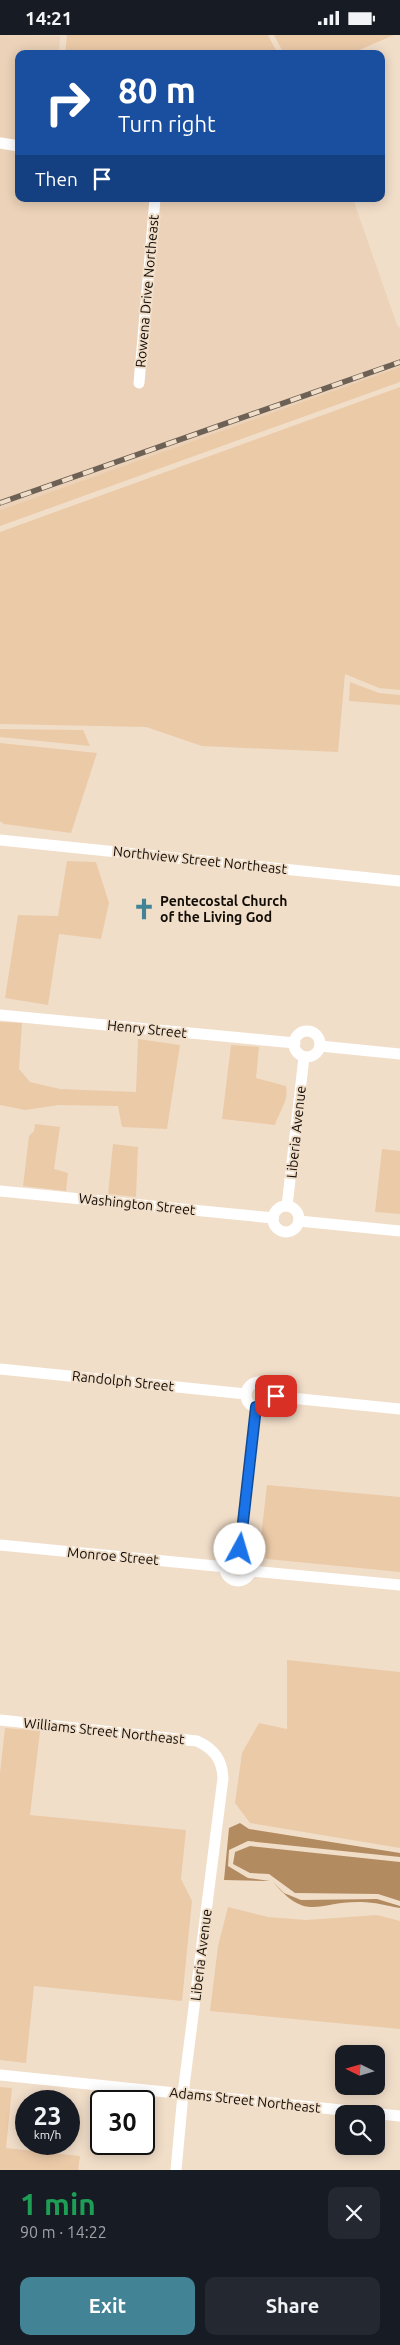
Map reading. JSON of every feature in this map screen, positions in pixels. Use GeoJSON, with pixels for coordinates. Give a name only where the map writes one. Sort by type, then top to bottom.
{"type":"FeatureCollection","features":[{"type":"Feature","properties":{"kind":"street"},"geometry":{"type":"LineString","coordinates":[[0,143],[15,145]]}},
{"type":"Feature","properties":{"kind":"street","name":"Rowena Drive Northeast"},"geometry":{"type":"LineString","coordinates":[[140,383],[155,202]]}},
{"type":"Feature","properties":{"kind":"street","name":"Northview Street Northeast"},"geometry":{"type":"LineString","coordinates":[[0,839],[400,881]]}},
{"type":"Feature","properties":{"kind":"street","name":"Henry Street"},"geometry":{"type":"LineString","coordinates":[[0,1015],[295,1043]]}},
{"type":"Feature","properties":{"kind":"street"},"geometry":{"type":"LineString","coordinates":[[309,1032],[319,1038],[320,1046],[313,1056],[304,1057],[298,1053],[295,1043],[298,1036],[309,1032]]}},
{"type":"Feature","properties":{"kind":"street"},"geometry":{"type":"LineString","coordinates":[[320,1046],[400,1054]]}},
{"type":"Feature","properties":{"kind":"street","name":"Liberia Avenue"},"geometry":{"type":"LineString","coordinates":[[287,1206],[304,1057]]}},
{"type":"Feature","properties":{"kind":"street","name":"Washington Street"},"geometry":{"type":"LineString","coordinates":[[0,1191],[273,1218]]}},
{"type":"Feature","properties":{"kind":"street"},"geometry":{"type":"LineString","coordinates":[[287,1206],[294,1210],[298,1221],[295,1229],[283,1231],[274,1225],[273,1218],[280,1208],[287,1206]]}},
{"type":"Feature","properties":{"kind":"street"},"geometry":{"type":"LineString","coordinates":[[298,1221],[400,1231]]}},
{"type":"Feature","properties":{"kind":"street","name":"Randolph Street"},"geometry":{"type":"LineString","coordinates":[[0,1369],[246,1394]]}},
{"type":"Feature","properties":{"kind":"street"},"geometry":{"type":"LineString","coordinates":[[260,1382],[267,1385],[271,1396],[267,1404],[256,1407],[249,1403],[246,1394],[249,1386],[260,1382]]}},
{"type":"Feature","properties":{"kind":"street"},"geometry":{"type":"LineString","coordinates":[[271,1396],[400,1409]]}},
{"type":"Feature","properties":{"kind":"street"},"geometry":{"type":"LineString","coordinates":[[240,1555],[256,1407]]}},
{"type":"Feature","properties":{"kind":"street","name":"Monroe Street"},"geometry":{"type":"LineString","coordinates":[[0,1545],[226,1567]]}},
{"type":"Feature","properties":{"kind":"street"},"geometry":{"type":"LineString","coordinates":[[240,1555],[250,1562],[251,1571],[244,1580],[235,1581],[227,1574],[226,1567],[229,1559],[240,1555]]}},
{"type":"Feature","properties":{"kind":"street"},"geometry":{"type":"LineString","coordinates":[[251,1571],[400,1585]]}},
{"type":"Feature","properties":{"kind":"street","name":"Williams Street Northeast"},"geometry":{"type":"LineString","coordinates":[[0,1720],[197,1741],[206,1745]]}},
{"type":"Feature","properties":{"kind":"street","name":"Liberia Avenue"},"geometry":{"type":"LineString","coordinates":[[176,2170],[183,2094],[223,1778],[219,1758],[206,1745]]}},
{"type":"Feature","properties":{"kind":"street","name":"Adams Street Northeast"},"geometry":{"type":"LineString","coordinates":[[0,2075],[400,2116]]}},
{"type":"Feature","properties":{"kind":"shaded area"},"geometry":{"type":"Polygon","coordinates":[[[0,35],[60,36],[59,50],[15,50],[15,139],[0,137],[0,35]]]}},
{"type":"Feature","properties":{"kind":"shaded area"},"geometry":{"type":"Polygon","coordinates":[[[67,35],[268,35],[276,50],[65,50],[67,35]]]}},
{"type":"Feature","properties":{"kind":"shaded area"},"geometry":{"type":"Polygon","coordinates":[[[274,35],[394,35],[359,50],[282,50],[274,35]]]}},
{"type":"Feature","properties":{"kind":"shaded area"},"geometry":{"type":"Polygon","coordinates":[[[0,149],[15,151],[15,202],[354,202],[397,325],[400,328],[400,367],[0,510],[0,149]]]}},
{"type":"Feature","properties":{"kind":"shaded area"},"geometry":{"type":"Polygon","coordinates":[[[400,367],[400,382],[0,526],[0,510],[400,367]]]}},
{"type":"Feature","properties":{"kind":"shaded area"},"geometry":{"type":"Polygon","coordinates":[[[400,387],[400,690],[379,688],[345,674],[338,752],[202,746],[146,727],[0,724],[0,532],[400,387]]]}},
{"type":"Feature","properties":{"kind":"shaded area"},"geometry":{"type":"Polygon","coordinates":[[[350,682],[379,693],[400,695],[400,705],[349,701],[350,682]]]}},
{"type":"Feature","properties":{"kind":"shaded area"},"geometry":{"type":"Polygon","coordinates":[[[0,729],[83,730],[90,746],[0,737],[0,729]]]}},
{"type":"Feature","properties":{"kind":"shaded area"},"geometry":{"type":"Polygon","coordinates":[[[0,743],[97,753],[71,833],[4,824],[0,821],[0,743]]]}},
{"type":"Feature","properties":{"kind":"shaded area"},"geometry":{"type":"Polygon","coordinates":[[[67,861],[96,862],[109,903],[101,939],[59,934],[48,1005],[5,998],[18,915],[58,916],[67,861]]]}},
{"type":"Feature","properties":{"kind":"shaded area"},"geometry":{"type":"Polygon","coordinates":[[[0,1022],[22,1023],[19,1069],[30,1082],[60,1089],[136,1092],[138,1039],[180,1045],[167,1129],[122,1127],[118,1106],[59,1105],[25,1110],[0,1105],[0,1022]]]}},
{"type":"Feature","properties":{"kind":"shaded area"},"geometry":{"type":"Polygon","coordinates":[[[231,1045],[259,1047],[256,1078],[286,1086],[285,1102],[275,1125],[222,1119],[231,1045]]]}},
{"type":"Feature","properties":{"kind":"shaded area"},"geometry":{"type":"Polygon","coordinates":[[[35,1124],[60,1127],[54,1169],[68,1173],[66,1191],[23,1186],[29,1136],[34,1131],[35,1124]]]}},
{"type":"Feature","properties":{"kind":"shaded area"},"geometry":{"type":"Polygon","coordinates":[[[113,1144],[138,1147],[136,1197],[108,1194],[113,1144]]]}},
{"type":"Feature","properties":{"kind":"shaded area"},"geometry":{"type":"Polygon","coordinates":[[[382,1149],[400,1151],[400,1214],[375,1212],[382,1149]]]}},
{"type":"Feature","properties":{"kind":"shaded area"},"geometry":{"type":"Polygon","coordinates":[[[267,1485],[400,1497],[400,1572],[267,1559],[259,1554],[267,1485]]]}},
{"type":"Feature","properties":{"kind":"shaded area"},"geometry":{"type":"Polygon","coordinates":[[[287,1660],[400,1672],[400,1848],[250,1823],[235,1803],[242,1753],[259,1723],[287,1729],[287,1660]]]}},
{"type":"Feature","properties":{"kind":"shaded area"},"geometry":{"type":"Polygon","coordinates":[[[5,1728],[40,1731],[30,1815],[186,1830],[181,1879],[192,1901],[182,2001],[34,1986],[26,2063],[0,2060],[0,1773],[5,1728]]]}},
{"type":"Feature","properties":{"kind":"shaded area"},"geometry":{"type":"Polygon","coordinates":[[[240,1823],[249,1829],[400,1853],[400,1857],[248,1841],[229,1850],[228,1866],[248,1878],[270,1881],[224,1880],[229,1828],[240,1823]]]}},
{"type":"Feature","properties":{"kind":"shaded area"},"geometry":{"type":"Polygon","coordinates":[[[250,1846],[400,1862],[400,1901],[378,1894],[295,1893],[269,1874],[250,1873],[233,1864],[235,1852],[250,1846]]]}},
{"type":"Feature","properties":{"kind":"shaded area"},"geometry":{"type":"Polygon","coordinates":[[[273,1882],[284,1893],[301,1900],[377,1899],[400,1906],[400,1908],[361,1902],[314,1907],[305,1906],[285,1895],[273,1882]]]}},
{"type":"Feature","properties":{"kind":"shaded area"},"geometry":{"type":"Polygon","coordinates":[[[228,1907],[268,1917],[306,1920],[377,1915],[400,1921],[400,2029],[210,2011],[218,1946],[228,1907]]]}},
{"type":"Feature","properties":{"kind":"shaded area"},"geometry":{"type":"Polygon","coordinates":[[[0,2087],[12,2088],[6,2148],[15,2149],[15,2155],[80,2156],[78,2170],[0,2170],[0,2087]]]}},
{"type":"Feature","properties":{"kind":"railway"},"geometry":{"type":"LineString","coordinates":[[0,503],[400,362]]}},
{"type":"Feature","properties":{"kind":"place","name":"Pentecostal Church of the Living God"},"geometry":{"type":"Point","coordinates":[144,909]}},
{"type":"Feature","properties":{"kind":"route"},"geometry":{"type":"LineString","coordinates":[[240,1549],[256,1407],[264,1406],[271,1396],[276,1396]]}}]}
